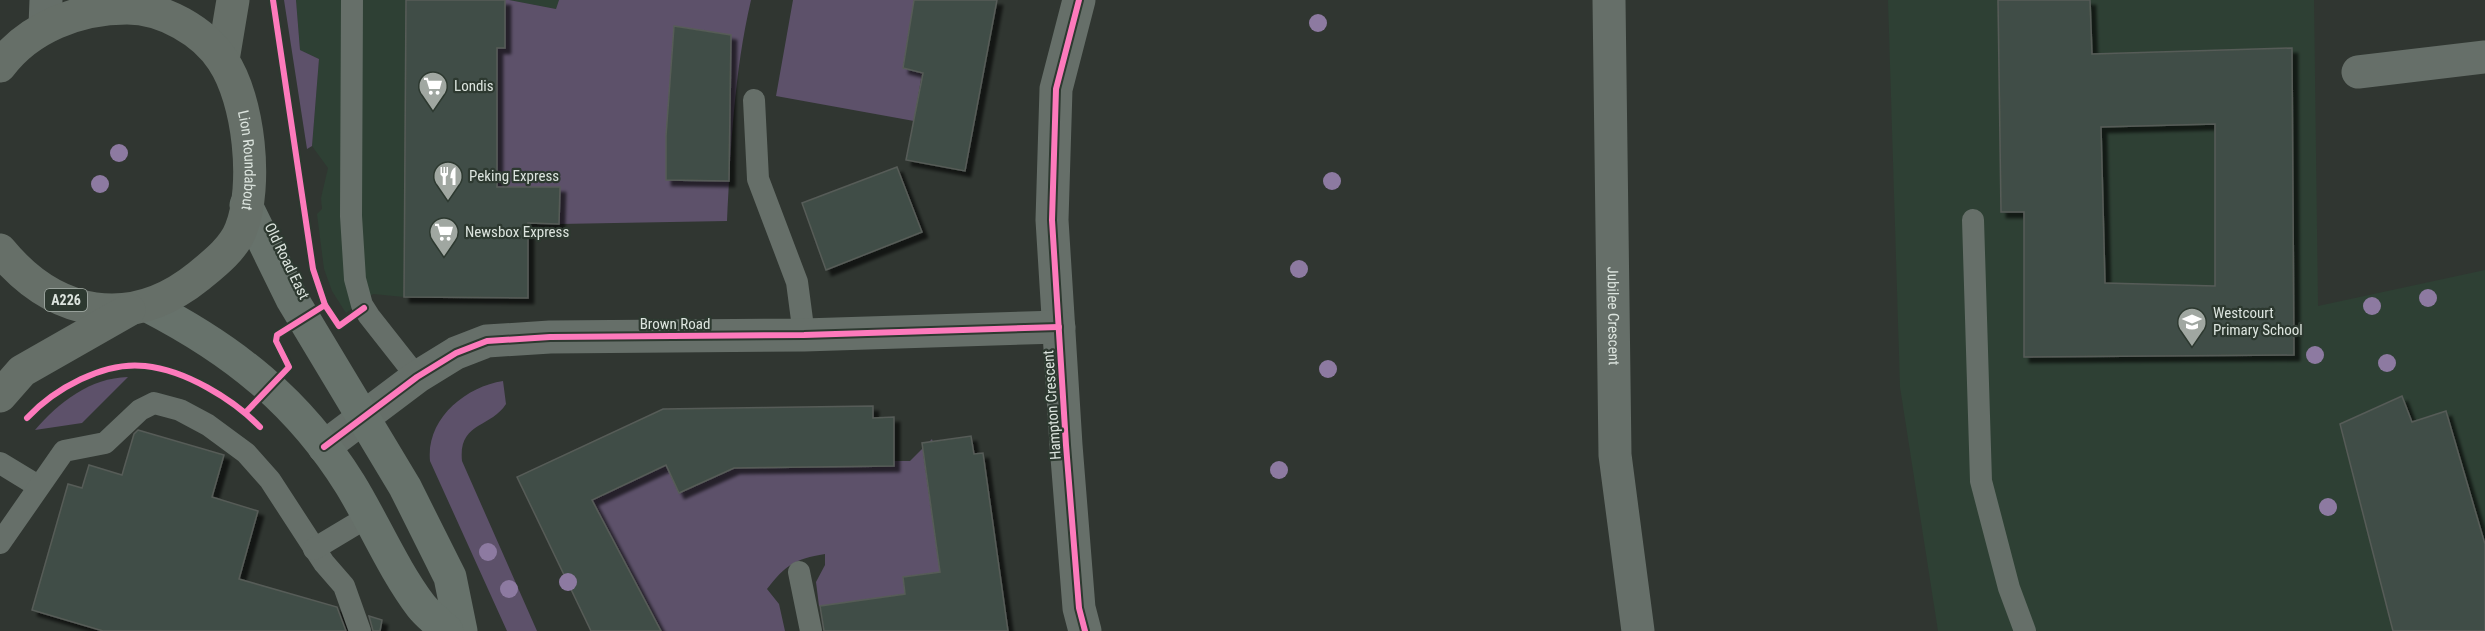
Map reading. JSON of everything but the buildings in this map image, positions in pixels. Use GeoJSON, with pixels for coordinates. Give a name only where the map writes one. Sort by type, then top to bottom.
{"type":"FeatureCollection","features":[{"type":"Feature","properties":{"kind":"main road"},"geometry":{"type":"LineString","coordinates":[[223,60],[233,0]]}},
{"type":"Feature","properties":{"kind":"main road","name":"Lion Roundabout"},"geometry":{"type":"LineString","coordinates":[[0,250],[14,268],[42,288],[69,301],[107,311],[138,308],[181,290],[230,248],[241,231],[246,205],[249,161],[248,139],[230,73],[223,60],[195,32],[176,20],[139,5],[46,13],[31,35],[2,60]]}},
{"type":"Feature","properties":{"kind":"main road","name":"Old Road East"},"geometry":{"type":"LineString","coordinates":[[246,205],[292,299],[405,487],[450,577],[461,631]]}},
{"type":"Feature","properties":{"kind":"main road"},"geometry":{"type":"LineString","coordinates":[[0,396],[22,371],[138,308],[208,339],[246,366],[291,408],[324,447],[369,516],[422,606],[447,631]]}},
{"type":"Feature","properties":{"kind":"street","name":"Hampton Crescent"},"geometry":{"type":"LineString","coordinates":[[1079,0],[1056,89],[1052,220],[1079,608],[1085,631]]}},
{"type":"Feature","properties":{"kind":"street","name":"Jubilee Crescent"},"geometry":{"type":"LineString","coordinates":[[1610,0],[1615,455],[1638,631]]}},
{"type":"Feature","properties":{"kind":"street"},"geometry":{"type":"LineString","coordinates":[[2358,72],[2485,57]]}},
{"type":"Feature","properties":{"kind":"street","name":"Brown Road"},"geometry":{"type":"LineString","coordinates":[[324,447],[417,377],[464,349],[497,339],[804,335],[1059,327]]}},
{"type":"Feature","properties":{"kind":"lane"},"geometry":{"type":"LineString","coordinates":[[352,0],[351,216],[355,279],[362,305],[417,377]]}},
{"type":"Feature","properties":{"kind":"lane"},"geometry":{"type":"LineString","coordinates":[[754,100],[758,179],[797,282],[804,335]]}},
{"type":"Feature","properties":{"kind":"lane"},"geometry":{"type":"LineString","coordinates":[[1973,220],[1982,482],[2009,588],[2025,631]]}},
{"type":"Feature","properties":{"kind":"lane"},"geometry":{"type":"LineString","coordinates":[[0,543],[64,451],[105,442],[143,407],[158,403],[201,421],[246,453],[270,480],[314,549],[344,586],[360,631]]}},
{"type":"Feature","properties":{"kind":"lane"},"geometry":{"type":"LineString","coordinates":[[0,463],[38,486]]}},
{"type":"Feature","properties":{"kind":"lane"},"geometry":{"type":"LineString","coordinates":[[314,549],[369,516]]}},
{"type":"Feature","properties":{"kind":"lane"},"geometry":{"type":"LineString","coordinates":[[799,572],[811,631]]}},
{"type":"Feature","properties":{"kind":"shaded area"},"geometry":{"type":"Polygon","coordinates":[[[284,0],[296,0],[300,50],[319,59],[312,146],[307,149],[284,0]]]}},
{"type":"Feature","properties":{"kind":"shaded area"},"geometry":{"type":"Polygon","coordinates":[[[296,0],[483,0],[505,8],[505,48],[497,135],[489,187],[560,187],[559,224],[528,224],[528,298],[404,297],[373,294],[346,313],[332,291],[324,269],[317,214],[322,209],[321,198],[328,168],[312,146],[319,59],[300,50],[296,0]]]}},
{"type":"Feature","properties":{"kind":"shaded area"},"geometry":{"type":"Polygon","coordinates":[[[483,0],[509,0],[556,9],[559,0],[751,0],[737,82],[727,221],[559,224],[559,187],[489,187],[497,134],[497,115],[471,115],[475,48],[505,47],[505,8],[483,0]]]}},
{"type":"Feature","properties":{"kind":"shaded area"},"geometry":{"type":"Polygon","coordinates":[[[509,0],[559,0],[556,9],[509,0]]]}},
{"type":"Feature","properties":{"kind":"shaded area"},"geometry":{"type":"Polygon","coordinates":[[[793,0],[935,0],[908,37],[903,68],[922,73],[914,121],[776,96],[793,0]]]}},
{"type":"Feature","properties":{"kind":"shaded area","name":"Westcourt Primary School"},"geometry":{"type":"Polygon","coordinates":[[[1888,0],[2314,0],[2318,306],[2485,270],[2485,631],[1938,631],[1900,387],[1888,0]]]}},
{"type":"Feature","properties":{"kind":"shaded area"},"geometry":{"type":"Polygon","coordinates":[[[128,377],[82,423],[35,430],[54,410],[76,393],[114,378],[128,377]]]}},
{"type":"Feature","properties":{"kind":"shaded area"},"geometry":{"type":"Polygon","coordinates":[[[503,381],[506,404],[500,412],[470,432],[462,448],[462,461],[537,631],[507,631],[430,461],[430,446],[434,432],[451,407],[475,390],[503,381]]]}},
{"type":"Feature","properties":{"kind":"shaded area"},"geometry":{"type":"Polygon","coordinates":[[[932,439],[935,450],[923,452],[940,572],[903,577],[906,594],[951,631],[819,606],[816,582],[825,565],[825,554],[792,564],[767,589],[779,604],[785,631],[660,631],[584,503],[666,465],[710,468],[894,466],[894,461],[910,461],[932,439]]]}},
{"type":"Feature","properties":{"kind":"cycle path"},"geometry":{"type":"LineString","coordinates":[[273,0],[313,269],[325,305],[339,326],[364,308]]}},
{"type":"Feature","properties":{"kind":"cycle path"},"geometry":{"type":"LineString","coordinates":[[1079,0],[1056,89],[1052,220],[1079,608],[1085,631]]}},
{"type":"Feature","properties":{"kind":"cycle path"},"geometry":{"type":"LineString","coordinates":[[246,412],[289,367],[276,341],[277,335],[325,305]]}},
{"type":"Feature","properties":{"kind":"cycle path"},"geometry":{"type":"LineString","coordinates":[[324,447],[417,377],[456,353],[487,341],[550,337],[804,335],[1059,327]]}},
{"type":"Feature","properties":{"kind":"cycle path"},"geometry":{"type":"LineString","coordinates":[[27,418],[51,397],[81,379],[113,368],[145,366],[176,373],[192,380],[222,396],[260,427]]}},
{"type":"Feature","properties":{"kind":"place","name":"Londis"},"geometry":{"type":"Point","coordinates":[433,112]}},
{"type":"Feature","properties":{"kind":"place","name":"Peking Express"},"geometry":{"type":"Point","coordinates":[448,202]}},
{"type":"Feature","properties":{"kind":"place","name":"Newsbox Express"},"geometry":{"type":"Point","coordinates":[444,258]}},
{"type":"Feature","properties":{"kind":"place","name":"Westcourt Primary School"},"geometry":{"type":"Point","coordinates":[2192,348]}}]}
